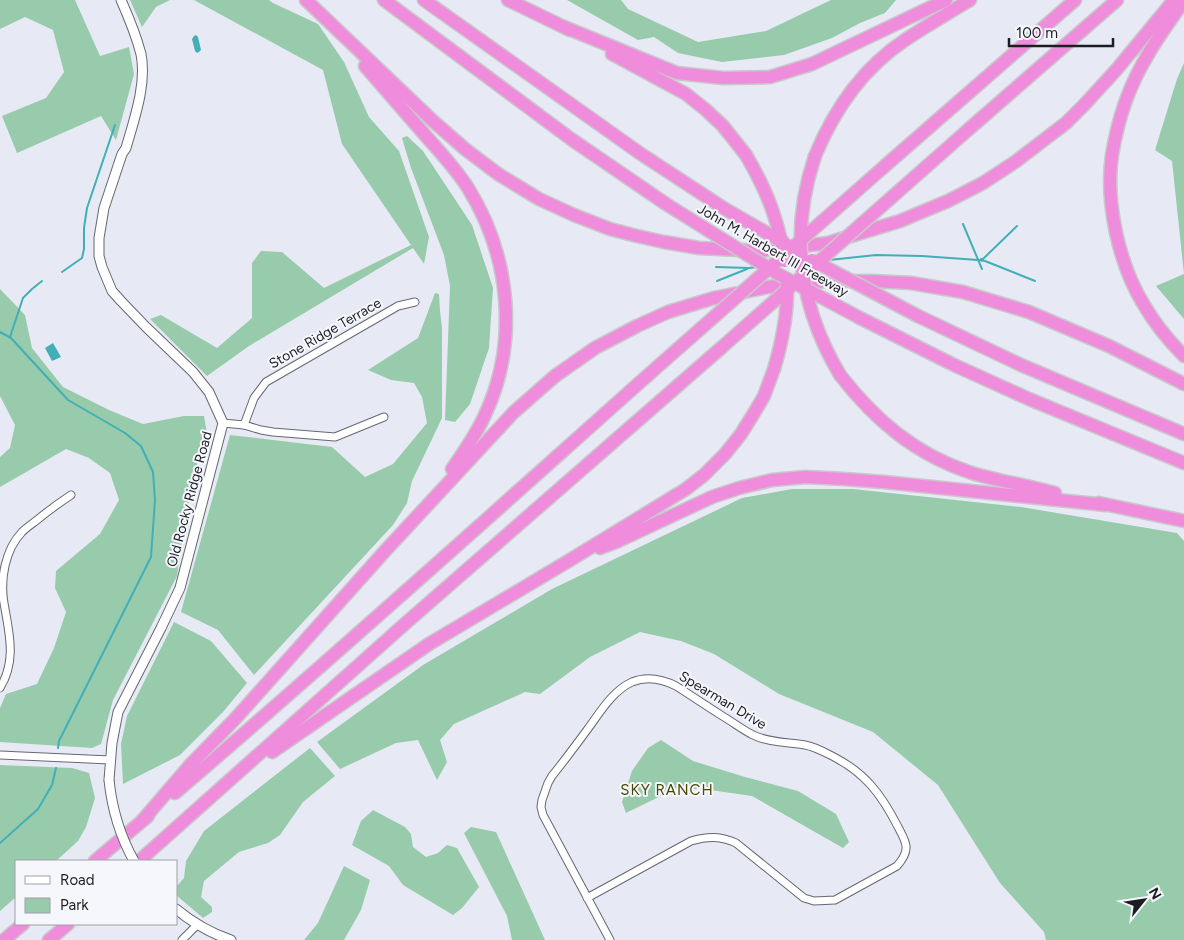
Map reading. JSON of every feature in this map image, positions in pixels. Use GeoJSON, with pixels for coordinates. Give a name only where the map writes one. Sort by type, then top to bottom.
{"type":"FeatureCollection","features":[{"type":"Feature","properties":{"kind":"highway"},"geometry":{"type":"LineString","coordinates":[[306,0],[465,149],[498,174],[539,199],[610,229],[637,236],[699,248],[760,251],[828,243],[900,222],[983,183],[1015,162],[1066,123],[1117,68],[1174,0]]}},
{"type":"Feature","properties":{"kind":"highway","name":"John M. Harbert III Freeway"},"geometry":{"type":"LineString","coordinates":[[384,0],[572,139],[666,204],[778,274],[954,365],[1184,463]]}},
{"type":"Feature","properties":{"kind":"highway","name":"John M. Harbert III Freeway"},"geometry":{"type":"LineString","coordinates":[[424,0],[641,154],[725,209],[830,270],[918,316],[1021,365],[1184,434]]}},
{"type":"Feature","properties":{"kind":"highway"},"geometry":{"type":"LineString","coordinates":[[508,0],[564,27],[677,73],[723,78],[770,77],[812,64],[946,0]]}},
{"type":"Feature","properties":{"kind":"highway"},"geometry":{"type":"LineString","coordinates":[[970,0],[903,41],[872,66],[852,90],[830,124],[809,173],[803,205],[800,242],[804,285],[816,327],[840,375],[864,404],[884,424],[907,442],[933,457],[970,473],[1184,521]]}},
{"type":"Feature","properties":{"kind":"highway"},"geometry":{"type":"LineString","coordinates":[[96,860],[285,698],[647,376],[1075,0]]}},
{"type":"Feature","properties":{"kind":"highway"},"geometry":{"type":"LineString","coordinates":[[141,860],[407,622],[1117,0]]}},
{"type":"Feature","properties":{"kind":"highway"},"geometry":{"type":"LineString","coordinates":[[1184,1],[1153,45],[1125,102],[1112,156],[1111,182],[1116,234],[1127,271],[1155,323],[1184,356]]}},
{"type":"Feature","properties":{"kind":"highway"},"geometry":{"type":"LineString","coordinates":[[319,12],[446,158],[467,186],[484,217],[492,238],[503,281],[506,306],[504,347],[491,400],[474,436],[416,517]]}},
{"type":"Feature","properties":{"kind":"highway"},"geometry":{"type":"LineString","coordinates":[[223,787],[324,715],[429,644],[686,489],[704,475],[725,454],[746,427],[764,396],[780,348],[785,321],[787,297],[786,269],[774,212],[746,154],[723,126],[686,94],[564,27]]}},
{"type":"Feature","properties":{"kind":"highway"},"geometry":{"type":"LineString","coordinates":[[142,820],[512,413],[555,376],[595,348],[668,312],[714,298],[768,287],[825,281],[871,281],[911,284],[964,292],[1029,312],[1109,346],[1184,384]]}},
{"type":"Feature","properties":{"kind":"highway"},"geometry":{"type":"LineString","coordinates":[[570,560],[616,542],[712,497],[772,480],[806,477],[844,479],[1106,505]]}},
{"type":"Feature","properties":{"kind":"highway"},"geometry":{"type":"LineString","coordinates":[[4,940],[22,925]]}},
{"type":"Feature","properties":{"kind":"highway"},"geometry":{"type":"LineString","coordinates":[[49,940],[67,925]]}},
{"type":"Feature","properties":{"kind":"street","name":"Old Rocky Ridge Road"},"geometry":{"type":"LineString","coordinates":[[120,0],[134,29],[141,56],[142,76],[138,107],[126,148],[122,154],[104,208],[99,238],[99,256],[112,291],[204,385],[223,423],[180,588],[118,712],[112,743],[110,780],[113,808],[119,828],[134,860]]}},
{"type":"Feature","properties":{"kind":"street","name":"Stone Ridge Terrace"},"geometry":{"type":"LineString","coordinates":[[244,426],[254,398],[266,382],[398,306],[416,302]]}},
{"type":"Feature","properties":{"kind":"street"},"geometry":{"type":"LineString","coordinates":[[223,423],[274,432],[335,437],[384,417]]}},
{"type":"Feature","properties":{"kind":"street"},"geometry":{"type":"LineString","coordinates":[[0,688],[10,664],[11,649],[10,632],[3,600],[2,568],[14,543],[23,531],[71,495]]}},
{"type":"Feature","properties":{"kind":"street","name":"Spearman Drive"},"geometry":{"type":"LineString","coordinates":[[587,898],[692,841],[712,837],[736,843],[804,898],[814,901],[835,900],[897,866],[904,858],[907,849],[906,843],[890,811],[876,790],[848,765],[812,747],[758,737],[676,686],[649,678],[640,679],[625,686],[607,704],[552,776],[541,807],[587,898],[610,940]]}},
{"type":"Feature","properties":{"kind":"street"},"geometry":{"type":"LineString","coordinates":[[0,755],[110,760]]}},
{"type":"Feature","properties":{"kind":"street"},"geometry":{"type":"LineString","coordinates":[[178,911],[197,925],[231,940]]}},
{"type":"Feature","properties":{"kind":"street"},"geometry":{"type":"LineString","coordinates":[[182,940],[197,925]]}},
{"type":"Feature","properties":{"kind":"green space"},"geometry":{"type":"Polygon","coordinates":[[[0,0],[75,0],[100,56],[129,47],[134,74],[116,140],[101,116],[17,153],[2,116],[46,98],[64,72],[53,30],[25,17],[0,29],[0,0]]]}},
{"type":"Feature","properties":{"kind":"green space"},"geometry":{"type":"Polygon","coordinates":[[[130,0],[170,0],[156,7],[142,27],[130,0]]]}},
{"type":"Feature","properties":{"kind":"green space"},"geometry":{"type":"Polygon","coordinates":[[[194,0],[269,0],[318,24],[344,62],[369,117],[399,151],[429,237],[424,264],[413,248],[249,346],[207,376],[150,319],[161,315],[217,348],[252,318],[252,263],[261,251],[282,252],[324,288],[411,245],[342,144],[323,70],[194,0]]]}},
{"type":"Feature","properties":{"kind":"green space"},"geometry":{"type":"Polygon","coordinates":[[[567,0],[621,0],[628,9],[698,42],[766,31],[831,0],[896,0],[885,13],[860,23],[832,38],[784,55],[722,62],[678,53],[654,37],[638,40],[567,0]]]}},
{"type":"Feature","properties":{"kind":"green space"},"geometry":{"type":"Polygon","coordinates":[[[1184,63],[1184,274],[1172,161],[1155,150],[1177,79],[1184,63]]]}},
{"type":"Feature","properties":{"kind":"green space"},"geometry":{"type":"Polygon","coordinates":[[[407,136],[423,151],[472,225],[493,288],[489,348],[470,404],[455,422],[445,420],[450,286],[444,255],[411,168],[402,138],[407,136]]]}},
{"type":"Feature","properties":{"kind":"green space"},"geometry":{"type":"Polygon","coordinates":[[[1184,274],[1184,319],[1156,286],[1184,274]]]}},
{"type":"Feature","properties":{"kind":"green space"},"geometry":{"type":"Polygon","coordinates":[[[0,289],[25,315],[32,348],[63,387],[109,410],[143,424],[184,416],[204,416],[207,433],[195,471],[177,576],[113,700],[101,744],[92,748],[0,742],[0,708],[6,694],[37,684],[54,648],[66,612],[55,588],[56,571],[100,534],[119,500],[110,473],[89,458],[66,449],[0,487],[0,457],[10,448],[15,425],[0,396],[0,289]]]}},
{"type":"Feature","properties":{"kind":"green space"},"geometry":{"type":"Polygon","coordinates":[[[435,293],[439,294],[442,328],[442,418],[412,481],[407,503],[393,525],[254,675],[218,630],[181,612],[230,435],[332,447],[365,477],[393,464],[427,423],[422,397],[414,383],[391,380],[368,370],[418,338],[435,293]]]}},
{"type":"Feature","properties":{"kind":"green space"},"geometry":{"type":"Polygon","coordinates":[[[792,489],[853,489],[1021,507],[1177,533],[1184,541],[1184,940],[1046,940],[1044,932],[1000,883],[938,785],[873,732],[779,694],[714,654],[681,641],[640,632],[590,657],[540,694],[525,692],[454,724],[440,740],[447,762],[437,780],[418,740],[396,743],[340,769],[317,742],[423,665],[552,589],[742,498],[792,489]]]}},
{"type":"Feature","properties":{"kind":"green space"},"geometry":{"type":"Polygon","coordinates":[[[174,622],[211,641],[247,683],[223,712],[180,755],[123,784],[121,744],[127,716],[174,622]]]}},
{"type":"Feature","properties":{"kind":"green space"},"geometry":{"type":"Polygon","coordinates":[[[661,740],[693,761],[798,791],[836,814],[849,842],[843,848],[752,796],[703,789],[675,789],[626,813],[622,802],[632,771],[648,748],[661,740]]]}},
{"type":"Feature","properties":{"kind":"green space"},"geometry":{"type":"Polygon","coordinates":[[[310,748],[335,776],[303,802],[280,835],[268,843],[239,852],[204,881],[201,897],[212,907],[212,912],[203,918],[178,897],[178,885],[184,878],[186,861],[204,831],[310,748]]]}},
{"type":"Feature","properties":{"kind":"green space"},"geometry":{"type":"Polygon","coordinates":[[[0,765],[72,768],[89,773],[95,798],[86,827],[78,841],[57,860],[15,860],[15,898],[0,911],[0,765]]]}},
{"type":"Feature","properties":{"kind":"green space"},"geometry":{"type":"Polygon","coordinates":[[[373,810],[405,827],[411,834],[413,847],[426,857],[438,853],[447,845],[457,848],[479,887],[462,908],[453,915],[403,885],[389,866],[352,845],[361,821],[373,810]]]}},
{"type":"Feature","properties":{"kind":"green space"},"geometry":{"type":"Polygon","coordinates":[[[471,827],[496,832],[545,940],[512,940],[507,916],[464,833],[471,827]]]}},
{"type":"Feature","properties":{"kind":"green space"},"geometry":{"type":"Polygon","coordinates":[[[344,866],[370,880],[361,910],[344,940],[304,940],[318,923],[344,866]]]}},
{"type":"Feature","properties":{"kind":"water"},"geometry":{"type":"Polygon","coordinates":[[[196,35],[201,50],[197,53],[192,39],[196,35]]]}},
{"type":"Feature","properties":{"kind":"water"},"geometry":{"type":"Polygon","coordinates":[[[53,343],[61,357],[52,361],[45,348],[53,343]]]}},
{"type":"Feature","properties":{"kind":"waterway"},"geometry":{"type":"LineString","coordinates":[[62,272],[82,258],[87,208],[115,125]]}},
{"type":"Feature","properties":{"kind":"waterway"},"geometry":{"type":"LineString","coordinates":[[963,224],[982,269]]}},
{"type":"Feature","properties":{"kind":"waterway"},"geometry":{"type":"LineString","coordinates":[[981,259],[1017,226]]}},
{"type":"Feature","properties":{"kind":"waterway"},"geometry":{"type":"LineString","coordinates":[[829,260],[876,255],[978,260],[1035,281]]}},
{"type":"Feature","properties":{"kind":"waterway"},"geometry":{"type":"LineString","coordinates":[[716,267],[757,267]]}},
{"type":"Feature","properties":{"kind":"waterway"},"geometry":{"type":"LineString","coordinates":[[717,281],[747,269]]}},
{"type":"Feature","properties":{"kind":"waterway"},"geometry":{"type":"LineString","coordinates":[[10,337],[23,298],[42,281]]}},
{"type":"Feature","properties":{"kind":"waterway"},"geometry":{"type":"LineString","coordinates":[[0,332],[11,338],[68,400],[125,433],[141,446],[153,472],[155,500],[151,557],[59,741],[58,748]]}},
{"type":"Feature","properties":{"kind":"waterway"},"geometry":{"type":"LineString","coordinates":[[0,843],[38,809],[52,785],[56,768]]}},
{"type":"Feature","properties":{"kind":"district","name":"SKY RANCH"},"geometry":{"type":"Point","coordinates":[667,790]}}]}
